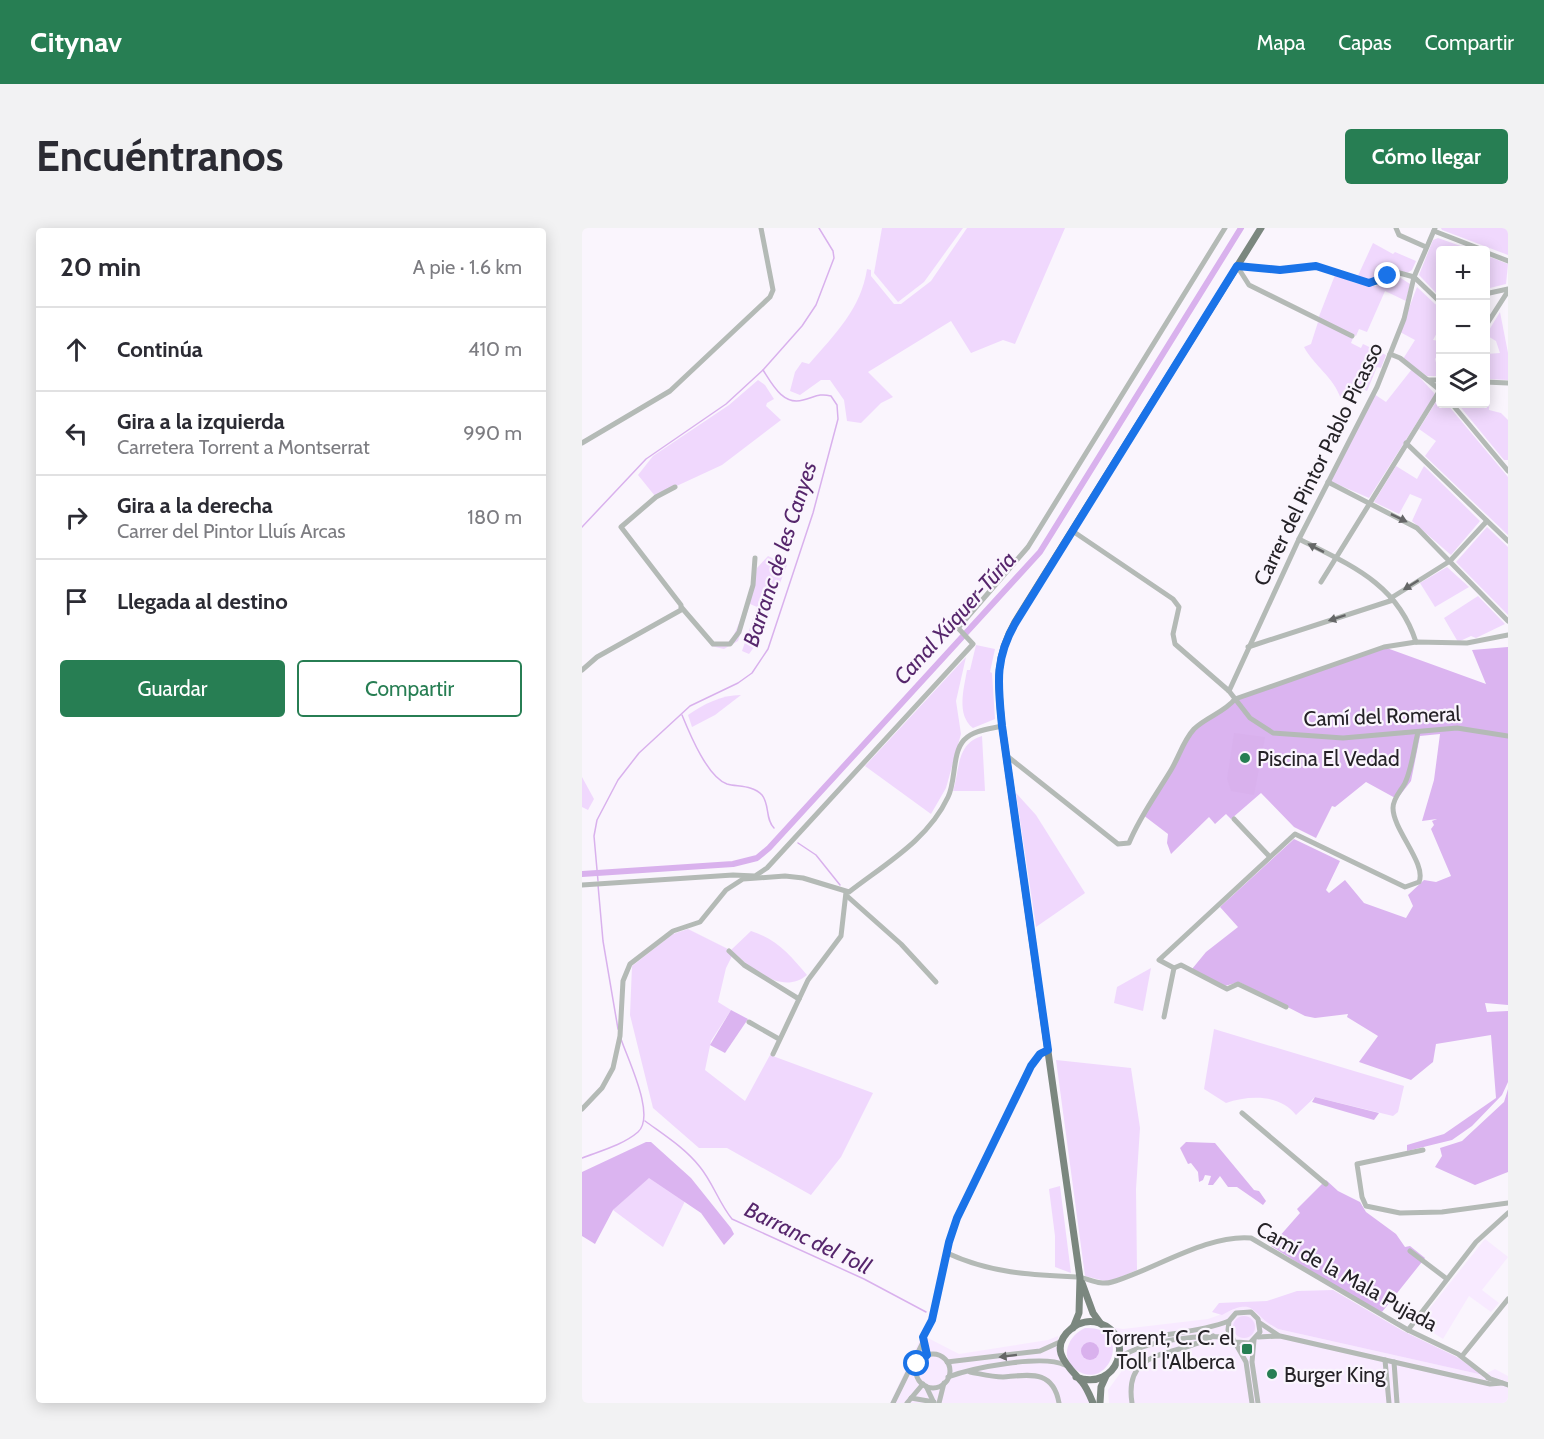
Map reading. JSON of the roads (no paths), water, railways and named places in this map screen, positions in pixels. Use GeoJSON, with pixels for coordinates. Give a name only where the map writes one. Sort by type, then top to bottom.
{"type":"FeatureCollection","features":[{"type":"Feature","properties":{"kind":"main road"},"geometry":{"type":"LineString","coordinates":[[1093,1403],[1065,1365],[1061,1353],[1063,1340],[1073,1328],[1078,1313],[1080,1278],[1002,726],[998,680],[1003,647],[1016,622],[1261,228]]}},
{"type":"Feature","properties":{"kind":"main road"},"geometry":{"type":"LineString","coordinates":[[1080,1278],[1093,1313],[1101,1324],[1115,1335],[1120,1350],[1119,1358],[1101,1387],[1100,1403]]}},
{"type":"Feature","properties":{"kind":"main road"},"geometry":{"type":"LineString","coordinates":[[1073,1328],[1086,1322],[1101,1324]]}},
{"type":"Feature","properties":{"kind":"main road"},"geometry":{"type":"LineString","coordinates":[[1076,1377],[1091,1380],[1106,1376]]}},
{"type":"Feature","properties":{"kind":"street"},"geometry":{"type":"LineString","coordinates":[[582,443],[670,391],[770,297],[773,290],[761,228]]}},
{"type":"Feature","properties":{"kind":"street"},"geometry":{"type":"LineString","coordinates":[[582,1109],[602,1088],[613,1068],[620,1036],[623,981],[630,964],[673,931],[700,922],[734,883],[755,876],[792,841],[973,644],[958,628],[1028,547],[1225,228]]}},
{"type":"Feature","properties":{"kind":"street"},"geometry":{"type":"LineString","coordinates":[[1396,228],[1399,235],[1426,247]]}},
{"type":"Feature","properties":{"kind":"street"},"geometry":{"type":"LineString","coordinates":[[1435,229],[1473,246]]}},
{"type":"Feature","properties":{"kind":"street","name":"Carrer del Pintor Pablo Picasso"},"geometry":{"type":"LineString","coordinates":[[1229,691],[1299,539],[1358,427],[1390,354],[1413,288],[1414,277],[1435,229]]}},
{"type":"Feature","properties":{"kind":"street"},"geometry":{"type":"LineString","coordinates":[[1490,254],[1508,261]]}},
{"type":"Feature","properties":{"kind":"street"},"geometry":{"type":"LineString","coordinates":[[1237,266],[1280,270],[1316,266],[1369,283],[1379,282],[1396,273],[1414,277],[1438,300]]}},
{"type":"Feature","properties":{"kind":"street"},"geometry":{"type":"LineString","coordinates":[[1237,266],[1249,285],[1352,336]]}},
{"type":"Feature","properties":{"kind":"street"},"geometry":{"type":"LineString","coordinates":[[1490,293],[1508,290]]}},
{"type":"Feature","properties":{"kind":"street"},"geometry":{"type":"LineString","coordinates":[[1490,319],[1508,290]]}},
{"type":"Feature","properties":{"kind":"street"},"geometry":{"type":"LineString","coordinates":[[1390,354],[1400,358],[1436,387]]}},
{"type":"Feature","properties":{"kind":"street"},"geometry":{"type":"LineString","coordinates":[[1426,380],[1436,380]]}},
{"type":"Feature","properties":{"kind":"street"},"geometry":{"type":"LineString","coordinates":[[1490,382],[1508,383]]}},
{"type":"Feature","properties":{"kind":"street"},"geometry":{"type":"LineString","coordinates":[[1321,582],[1334,557],[1436,396]]}},
{"type":"Feature","properties":{"kind":"street"},"geometry":{"type":"LineString","coordinates":[[1456,408],[1506,465],[1508,471]]}},
{"type":"Feature","properties":{"kind":"street"},"geometry":{"type":"LineString","coordinates":[[1406,443],[1508,541]]}},
{"type":"Feature","properties":{"kind":"street"},"geometry":{"type":"LineString","coordinates":[[1328,482],[1417,528],[1508,621]]}},
{"type":"Feature","properties":{"kind":"street"},"geometry":{"type":"LineString","coordinates":[[675,487],[656,497],[621,527],[682,608],[713,644],[729,644],[739,632],[753,585],[755,558]]}},
{"type":"Feature","properties":{"kind":"street"},"geometry":{"type":"LineString","coordinates":[[1248,647],[1392,599],[1450,561],[1487,521]]}},
{"type":"Feature","properties":{"kind":"street","name":"Camí del Romeral"},"geometry":{"type":"LineString","coordinates":[[1074,532],[1173,599],[1179,606],[1173,634],[1175,644],[1229,691],[1242,710],[1263,728],[1282,735],[1343,738],[1456,728],[1508,736]]}},
{"type":"Feature","properties":{"kind":"street"},"geometry":{"type":"LineString","coordinates":[[1299,539],[1371,578],[1392,599],[1410,623],[1416,642]]}},
{"type":"Feature","properties":{"kind":"street"},"geometry":{"type":"LineString","coordinates":[[582,670],[597,657],[678,613],[682,608]]}},
{"type":"Feature","properties":{"kind":"street"},"geometry":{"type":"LineString","coordinates":[[1007,756],[1118,844],[1129,843],[1139,819],[1172,769],[1192,731],[1206,719],[1230,706],[1235,699],[1384,647],[1416,642],[1467,643],[1508,635]]}},
{"type":"Feature","properties":{"kind":"street"},"geometry":{"type":"LineString","coordinates":[[773,1054],[808,980],[841,936],[847,894],[919,838],[937,817],[952,789],[959,750],[965,739],[974,733],[1002,726]]}},
{"type":"Feature","properties":{"kind":"street"},"geometry":{"type":"LineString","coordinates":[[1174,968],[1159,960],[1295,834],[1406,887],[1419,882],[1421,874],[1398,828],[1393,808],[1397,794],[1406,782],[1418,732]]}},
{"type":"Feature","properties":{"kind":"street"},"geometry":{"type":"LineString","coordinates":[[1234,819],[1269,856]]}},
{"type":"Feature","properties":{"kind":"street"},"geometry":{"type":"LineString","coordinates":[[582,885],[733,875],[803,878],[847,894],[936,982]]}},
{"type":"Feature","properties":{"kind":"street"},"geometry":{"type":"LineString","coordinates":[[729,951],[744,964],[799,999]]}},
{"type":"Feature","properties":{"kind":"street"},"geometry":{"type":"LineString","coordinates":[[1174,968],[1181,965],[1227,989],[1238,984],[1286,1007]]}},
{"type":"Feature","properties":{"kind":"street"},"geometry":{"type":"LineString","coordinates":[[1164,1017],[1174,968]]}},
{"type":"Feature","properties":{"kind":"street"},"geometry":{"type":"LineString","coordinates":[[749,1022],[779,1040]]}},
{"type":"Feature","properties":{"kind":"street"},"geometry":{"type":"LineString","coordinates":[[893,1403],[932,1320],[957,1218],[1031,1066],[1040,1054],[1048,1050]]}},
{"type":"Feature","properties":{"kind":"street"},"geometry":{"type":"LineString","coordinates":[[1242,1113],[1326,1184]]}},
{"type":"Feature","properties":{"kind":"street"},"geometry":{"type":"LineString","coordinates":[[1424,1150],[1357,1164],[1362,1197],[1366,1206],[1400,1213],[1442,1212],[1508,1203]]}},
{"type":"Feature","properties":{"kind":"street"},"geometry":{"type":"LineString","coordinates":[[1408,1330],[1476,1242],[1508,1213]]}},
{"type":"Feature","properties":{"kind":"street","name":"Camí de la Mala Pujada"},"geometry":{"type":"LineString","coordinates":[[947,1252],[978,1266],[1005,1272],[1043,1277],[1080,1278],[1103,1284],[1184,1253],[1240,1237],[1251,1238],[1307,1273],[1408,1330],[1462,1356],[1487,1379],[1505,1385]]}},
{"type":"Feature","properties":{"kind":"street"},"geometry":{"type":"LineString","coordinates":[[1410,1251],[1447,1279]]}},
{"type":"Feature","properties":{"kind":"street"},"geometry":{"type":"LineString","coordinates":[[1462,1356],[1508,1299]]}},
{"type":"Feature","properties":{"kind":"street"},"geometry":{"type":"LineString","coordinates":[[1115,1335],[1130,1338],[1208,1328],[1229,1321],[1236,1313],[1246,1311],[1255,1315],[1260,1323],[1280,1336]]}},
{"type":"Feature","properties":{"kind":"street"},"geometry":{"type":"LineString","coordinates":[[1229,1321],[1228,1330],[1246,1362],[1252,1403]]}},
{"type":"Feature","properties":{"kind":"street"},"geometry":{"type":"LineString","coordinates":[[1258,1403],[1252,1362],[1260,1323]]}},
{"type":"Feature","properties":{"kind":"street"},"geometry":{"type":"LineString","coordinates":[[1131,1403],[1131,1382],[1141,1363],[1155,1356],[1185,1349],[1213,1336]]}},
{"type":"Feature","properties":{"kind":"street"},"geometry":{"type":"LineString","coordinates":[[1119,1358],[1143,1346],[1213,1336],[1246,1344],[1256,1338],[1280,1336],[1394,1362],[1487,1379]]}},
{"type":"Feature","properties":{"kind":"street"},"geometry":{"type":"LineString","coordinates":[[947,1362],[1040,1351],[1063,1340]]}},
{"type":"Feature","properties":{"kind":"street"},"geometry":{"type":"LineString","coordinates":[[923,1342],[927,1355]]}},
{"type":"Feature","properties":{"kind":"street"},"geometry":{"type":"LineString","coordinates":[[927,1355],[940,1356],[947,1362],[948,1377],[936,1403],[916,1370],[922,1358],[927,1355]]}},
{"type":"Feature","properties":{"kind":"street"},"geometry":{"type":"LineString","coordinates":[[948,1377],[966,1371],[1047,1360],[1065,1365]]}},
{"type":"Feature","properties":{"kind":"street"},"geometry":{"type":"LineString","coordinates":[[1385,1360],[1389,1403]]}},
{"type":"Feature","properties":{"kind":"street"},"geometry":{"type":"LineString","coordinates":[[1394,1362],[1397,1403]]}},
{"type":"Feature","properties":{"kind":"street"},"geometry":{"type":"LineString","coordinates":[[966,1371],[992,1376],[1034,1375],[1045,1379],[1054,1388],[1059,1403]]}},
{"type":"Feature","properties":{"kind":"street"},"geometry":{"type":"LineString","coordinates":[[924,1385],[937,1387],[944,1383]]}},
{"type":"Feature","properties":{"kind":"street"},"geometry":{"type":"LineString","coordinates":[[910,1400],[924,1385]]}},
{"type":"Feature","properties":{"kind":"street"},"geometry":{"type":"LineString","coordinates":[[910,1400],[936,1403]]}},
{"type":"Feature","properties":{"kind":"waterway"},"geometry":{"type":"LineString","coordinates":[[582,527],[646,459],[726,404],[763,370],[802,326],[816,305],[834,258],[833,251],[819,228]]}},
{"type":"Feature","properties":{"kind":"waterway","name":"Canal Xúquer-Túria"},"geometry":{"type":"LineString","coordinates":[[582,874],[733,864],[757,858],[769,848],[1040,552],[1241,228]]}},
{"type":"Feature","properties":{"kind":"waterway","name":"Barranc de les Canyes"},"geometry":{"type":"LineString","coordinates":[[598,881],[594,836],[597,820],[618,780],[639,753],[690,706],[738,683],[752,673],[768,649],[813,513],[838,419],[837,405],[831,396],[827,395],[790,400],[779,392],[763,370]]}},
{"type":"Feature","properties":{"kind":"waterway"},"geometry":{"type":"LineString","coordinates":[[682,715],[700,753],[713,773],[727,784],[750,788],[762,795],[769,820],[774,828]]}},
{"type":"Feature","properties":{"kind":"waterway"},"geometry":{"type":"LineString","coordinates":[[798,843],[816,855],[840,885]]}},
{"type":"Feature","properties":{"kind":"waterway","name":"Barranc de les Canyes"},"geometry":{"type":"LineString","coordinates":[[598,885],[603,941],[618,1029]]}},
{"type":"Feature","properties":{"kind":"waterway","name":"Barranc de les Canyes"},"geometry":{"type":"LineString","coordinates":[[582,1158],[625,1141],[638,1132],[643,1124],[644,1114],[639,1087],[621,1039]]}},
{"type":"Feature","properties":{"kind":"waterway","name":"Barranc del Toll"},"geometry":{"type":"LineString","coordinates":[[645,1121],[694,1160],[705,1173],[732,1219],[864,1279],[926,1312]]}},
{"type":"Feature","properties":{"kind":"place","name":"Piscina El Vedad"},"geometry":{"type":"Point","coordinates":[1245,758]}},
{"type":"Feature","properties":{"kind":"place","name":"Torrent, C. C. el Toll i l'Alberca"},"geometry":{"type":"Point","coordinates":[1247,1349]}},
{"type":"Feature","properties":{"kind":"place","name":"Burger King"},"geometry":{"type":"Point","coordinates":[1272,1374]}}]}
